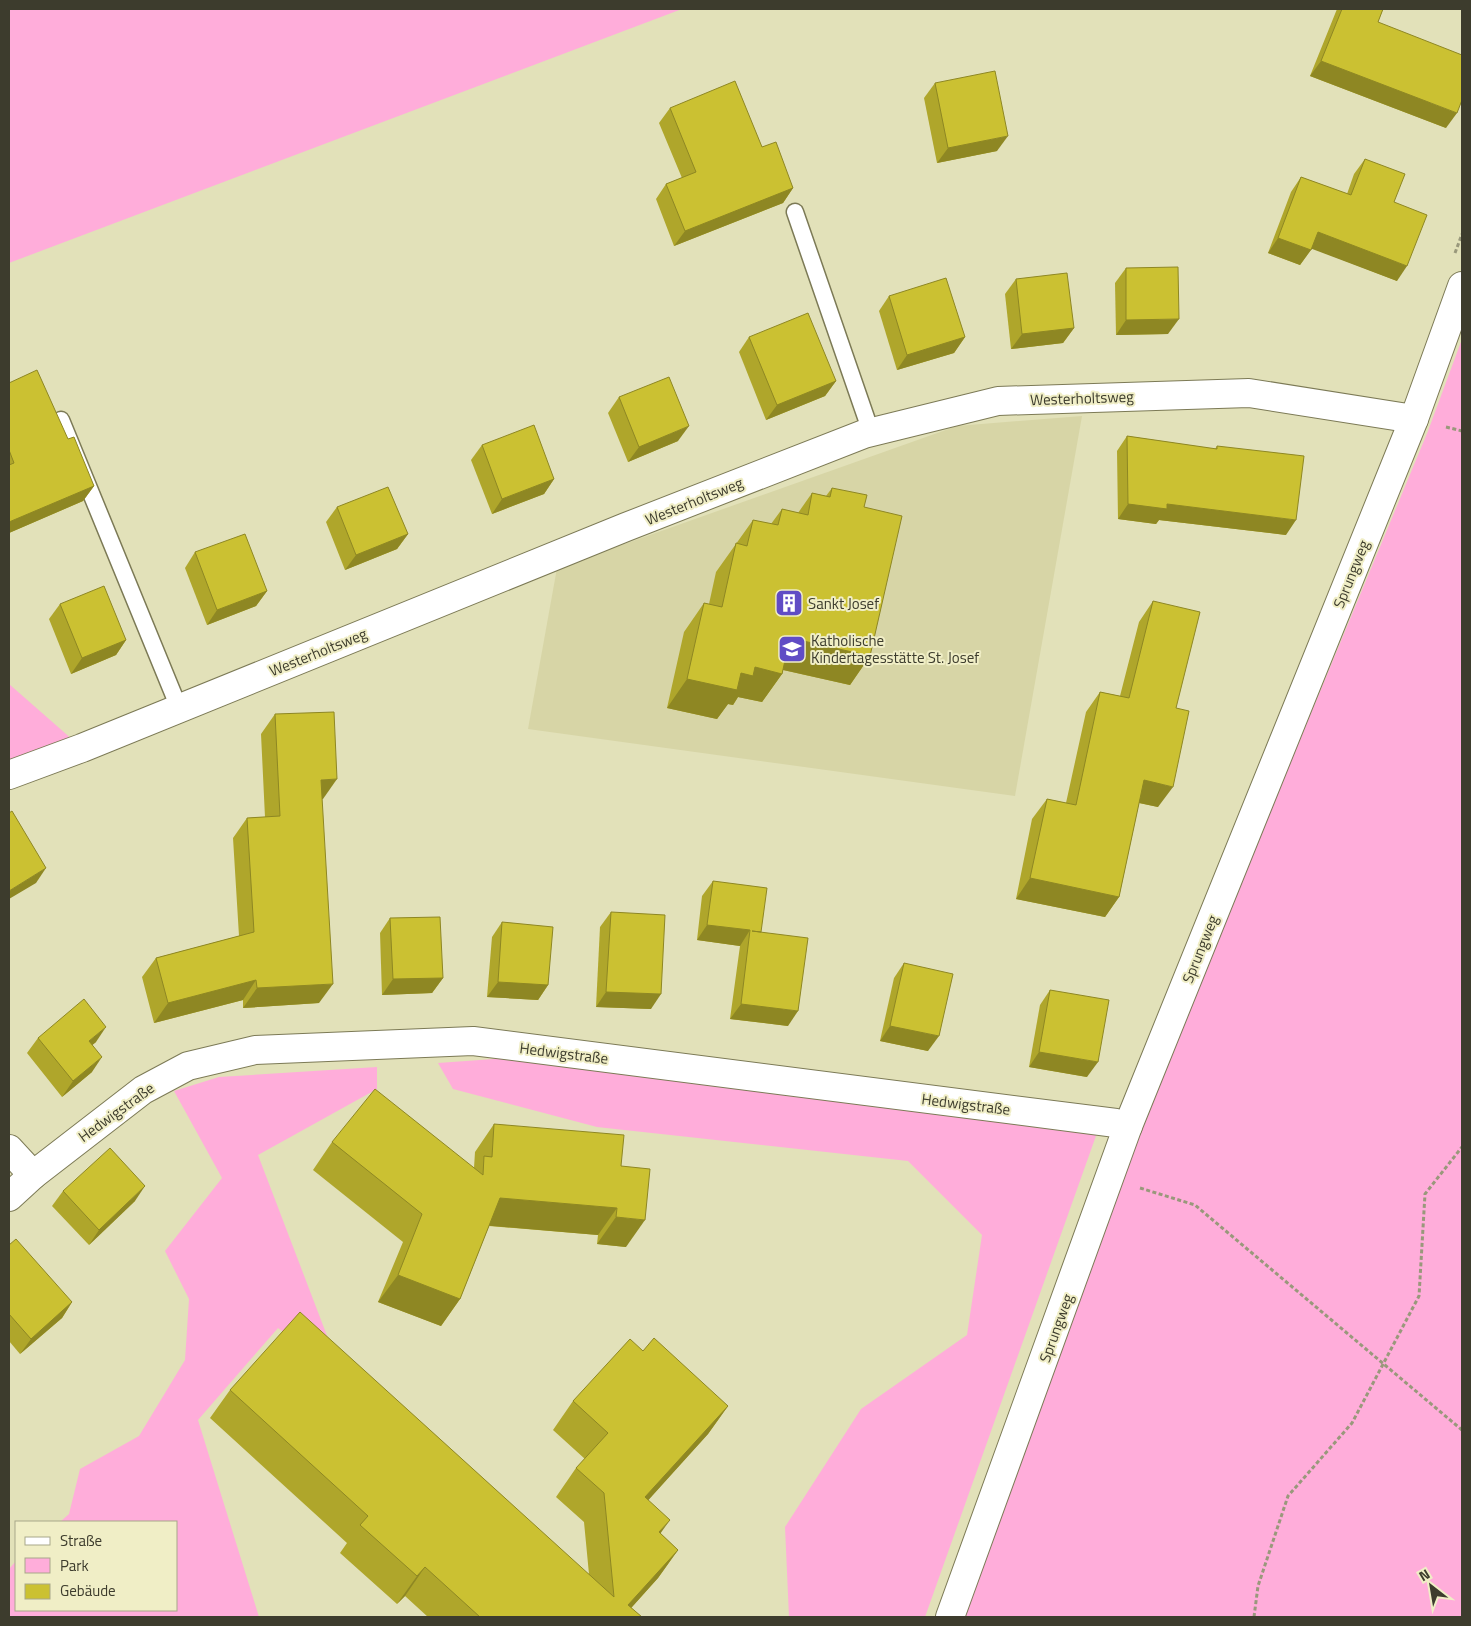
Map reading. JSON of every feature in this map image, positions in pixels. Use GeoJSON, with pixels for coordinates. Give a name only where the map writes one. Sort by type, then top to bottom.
{"type":"FeatureCollection","features":[{"type":"Feature","properties":{"kind":"street","name":"Sprungweg"},"geometry":{"type":"LineString","coordinates":[[950,1617],[1128,1126],[1414,419],[1462,286]]}},
{"type":"Feature","properties":{"kind":"street","name":"Westerholtsweg"},"geometry":{"type":"LineString","coordinates":[[9,775],[617,531],[872,432],[998,401],[1249,393],[1414,419]]}},
{"type":"Feature","properties":{"kind":"street","name":"Hedwigstraße"},"geometry":{"type":"LineString","coordinates":[[9,1197],[33,1174],[143,1090],[188,1066],[255,1050],[473,1041],[1128,1126]]}},
{"type":"Feature","properties":{"kind":"street"},"geometry":{"type":"LineString","coordinates":[[9,1149],[33,1174]]}},
{"type":"Feature","properties":{"kind":"lane"},"geometry":{"type":"LineString","coordinates":[[795,212],[872,432]]}},
{"type":"Feature","properties":{"kind":"lane"},"geometry":{"type":"LineString","coordinates":[[60,420],[179,708]]}},
{"type":"Feature","properties":{"kind":"path"},"geometry":{"type":"LineString","coordinates":[[1254,1617],[1258,1586],[1288,1496],[1352,1423],[1419,1296],[1425,1194],[1462,1147]]}},
{"type":"Feature","properties":{"kind":"path"},"geometry":{"type":"LineString","coordinates":[[1110,1179],[1195,1205],[1462,1430]]}},
{"type":"Feature","properties":{"kind":"shaded area","name":"Katholische Kindertagesstätte St. Josef"},"geometry":{"type":"Polygon","coordinates":[[[1082,416],[1015,796],[528,729],[557,568],[957,426],[1082,416]]]}},
{"type":"Feature","properties":{"kind":"green space"},"geometry":{"type":"Polygon","coordinates":[[[9,9],[682,9],[9,263],[9,9]]]}},
{"type":"Feature","properties":{"kind":"green space"},"geometry":{"type":"Polygon","coordinates":[[[1462,339],[1462,1617],[964,1617],[1147,1109],[1428,431],[1462,339]]]}},
{"type":"Feature","properties":{"kind":"green space"},"geometry":{"type":"Polygon","coordinates":[[[9,684],[82,748],[9,775],[9,684]]]}},
{"type":"Feature","properties":{"kind":"green space"},"geometry":{"type":"Polygon","coordinates":[[[508,1058],[1097,1133],[925,1617],[789,1617],[785,1527],[861,1409],[967,1335],[982,1235],[908,1161],[597,1127],[453,1089],[438,1063],[508,1058]]]}},
{"type":"Feature","properties":{"kind":"green space"},"geometry":{"type":"Polygon","coordinates":[[[377,1067],[377,1089],[258,1155],[342,1375],[278,1328],[198,1420],[259,1617],[9,1617],[9,1569],[15,1562],[15,1611],[178,1611],[178,1521],[61,1521],[69,1514],[80,1469],[139,1436],[185,1360],[189,1299],[165,1251],[222,1178],[174,1091],[219,1077],[377,1067]]]}},
{"type":"Feature","properties":{"kind":"building"},"geometry":{"type":"Polygon","coordinates":[[[1342,9],[1383,9],[1378,22],[1462,55],[1462,100],[1457,113],[1321,61],[1342,9]]]}},
{"type":"Feature","properties":{"kind":"building"},"geometry":{"type":"Polygon","coordinates":[[[995,71],[1008,136],[948,148],[935,83],[995,71]]]}},
{"type":"Feature","properties":{"kind":"building"},"geometry":{"type":"Polygon","coordinates":[[[735,81],[762,147],[776,142],[793,188],[685,231],[666,184],[696,172],[670,108],[735,81]]]}},
{"type":"Feature","properties":{"kind":"building"},"geometry":{"type":"Polygon","coordinates":[[[1365,159],[1405,174],[1394,202],[1427,215],[1407,266],[1318,232],[1311,250],[1278,238],[1301,177],[1351,195],[1365,159]]]}},
{"type":"Feature","properties":{"kind":"building"},"geometry":{"type":"Polygon","coordinates":[[[1178,267],[1179,319],[1126,320],[1126,268],[1178,267]]]}},
{"type":"Feature","properties":{"kind":"building"},"geometry":{"type":"Polygon","coordinates":[[[1067,273],[1074,328],[1022,334],[1016,279],[1067,273]]]}},
{"type":"Feature","properties":{"kind":"building"},"geometry":{"type":"Polygon","coordinates":[[[946,278],[965,337],[907,355],[889,296],[946,278]]]}},
{"type":"Feature","properties":{"kind":"building"},"geometry":{"type":"Polygon","coordinates":[[[808,313],[836,381],[777,405],[749,337],[808,313]]]}},
{"type":"Feature","properties":{"kind":"building"},"geometry":{"type":"Polygon","coordinates":[[[37,370],[68,439],[74,437],[94,486],[9,522],[9,465],[14,463],[9,450],[9,383],[37,370]]]}},
{"type":"Feature","properties":{"kind":"building"},"geometry":{"type":"Polygon","coordinates":[[[669,377],[689,426],[639,447],[619,397],[669,377]]]}},
{"type":"Feature","properties":{"kind":"building"},"geometry":{"type":"Polygon","coordinates":[[[534,425],[554,479],[502,499],[482,445],[534,425]]]}},
{"type":"Feature","properties":{"kind":"building"},"geometry":{"type":"Polygon","coordinates":[[[1127,436],[1217,449],[1217,446],[1304,456],[1296,520],[1167,504],[1167,509],[1128,504],[1127,436]]]}},
{"type":"Feature","properties":{"kind":"building"},"geometry":{"type":"Polygon","coordinates":[[[388,487],[408,534],[356,555],[337,507],[388,487]]]}},
{"type":"Feature","properties":{"kind":"building","name":"Sankt Josef"},"geometry":{"type":"Polygon","coordinates":[[[832,488],[867,495],[864,507],[902,516],[870,656],[790,638],[782,674],[755,667],[753,676],[741,673],[737,690],[687,679],[704,603],[722,607],[736,543],[747,546],[753,520],[778,525],[782,509],[808,515],[812,493],[830,497],[832,488]]]}},
{"type":"Feature","properties":{"kind":"building"},"geometry":{"type":"Polygon","coordinates":[[[245,534],[267,591],[217,610],[195,552],[245,534]]]}},
{"type":"Feature","properties":{"kind":"building"},"geometry":{"type":"Polygon","coordinates":[[[104,586],[126,640],[82,658],[60,604],[104,586]]]}},
{"type":"Feature","properties":{"kind":"building"},"geometry":{"type":"Polygon","coordinates":[[[1153,601],[1200,612],[1176,708],[1189,711],[1173,787],[1144,780],[1119,897],[1030,878],[1047,799],[1076,805],[1100,692],[1129,698],[1153,601]]]}},
{"type":"Feature","properties":{"kind":"building"},"geometry":{"type":"Polygon","coordinates":[[[334,712],[337,779],[321,780],[333,984],[257,988],[256,980],[168,1003],[156,958],[254,932],[247,818],[280,816],[275,714],[334,712]]]}},
{"type":"Feature","properties":{"kind":"building"},"geometry":{"type":"Polygon","coordinates":[[[12,811],[46,868],[9,891],[9,813],[12,811]]]}},
{"type":"Feature","properties":{"kind":"building"},"geometry":{"type":"Polygon","coordinates":[[[713,881],[767,888],[761,932],[752,931],[808,938],[798,1011],[741,1004],[750,930],[707,925],[713,881]]]}},
{"type":"Feature","properties":{"kind":"building"},"geometry":{"type":"Polygon","coordinates":[[[611,912],[665,915],[661,994],[606,992],[611,912]]]}},
{"type":"Feature","properties":{"kind":"building"},"geometry":{"type":"Polygon","coordinates":[[[440,917],[443,978],[393,979],[390,918],[440,917]]]}},
{"type":"Feature","properties":{"kind":"building"},"geometry":{"type":"Polygon","coordinates":[[[502,922],[553,927],[548,985],[498,982],[502,922]]]}},
{"type":"Feature","properties":{"kind":"building"},"geometry":{"type":"Polygon","coordinates":[[[904,963],[953,974],[939,1036],[890,1026],[904,963]]]}},
{"type":"Feature","properties":{"kind":"building"},"geometry":{"type":"Polygon","coordinates":[[[1050,990],[1109,1000],[1098,1062],[1039,1052],[1050,990]]]}},
{"type":"Feature","properties":{"kind":"building"},"geometry":{"type":"Polygon","coordinates":[[[84,999],[106,1027],[89,1041],[102,1057],[73,1081],[38,1038],[84,999]]]}},
{"type":"Feature","properties":{"kind":"building"},"geometry":{"type":"Polygon","coordinates":[[[375,1089],[483,1175],[484,1156],[492,1157],[494,1124],[624,1135],[621,1166],[650,1169],[645,1220],[616,1217],[617,1208],[500,1198],[460,1299],[398,1275],[422,1214],[332,1142],[375,1089]]]}},
{"type":"Feature","properties":{"kind":"building"},"geometry":{"type":"Polygon","coordinates":[[[110,1148],[145,1186],[99,1230],[63,1191],[110,1148]]]}},
{"type":"Feature","properties":{"kind":"building"},"geometry":{"type":"Polygon","coordinates":[[[16,1239],[72,1302],[31,1339],[9,1314],[9,1245],[16,1239]]]}},
{"type":"Feature","properties":{"kind":"building"},"geometry":{"type":"Polygon","coordinates":[[[300,1312],[614,1597],[604,1493],[576,1468],[608,1433],[573,1401],[630,1339],[643,1351],[654,1338],[728,1406],[645,1497],[670,1520],[659,1532],[678,1550],[628,1605],[642,1617],[480,1617],[425,1567],[417,1576],[360,1525],[368,1516],[230,1390],[300,1312]]]}},
{"type":"Feature","properties":{"kind":"place","name":"Sankt Josef"},"geometry":{"type":"Point","coordinates":[789,603]}},
{"type":"Feature","properties":{"kind":"place","name":"Katholische Kindertagesstätte St. Josef"},"geometry":{"type":"Point","coordinates":[792,649]}}]}
